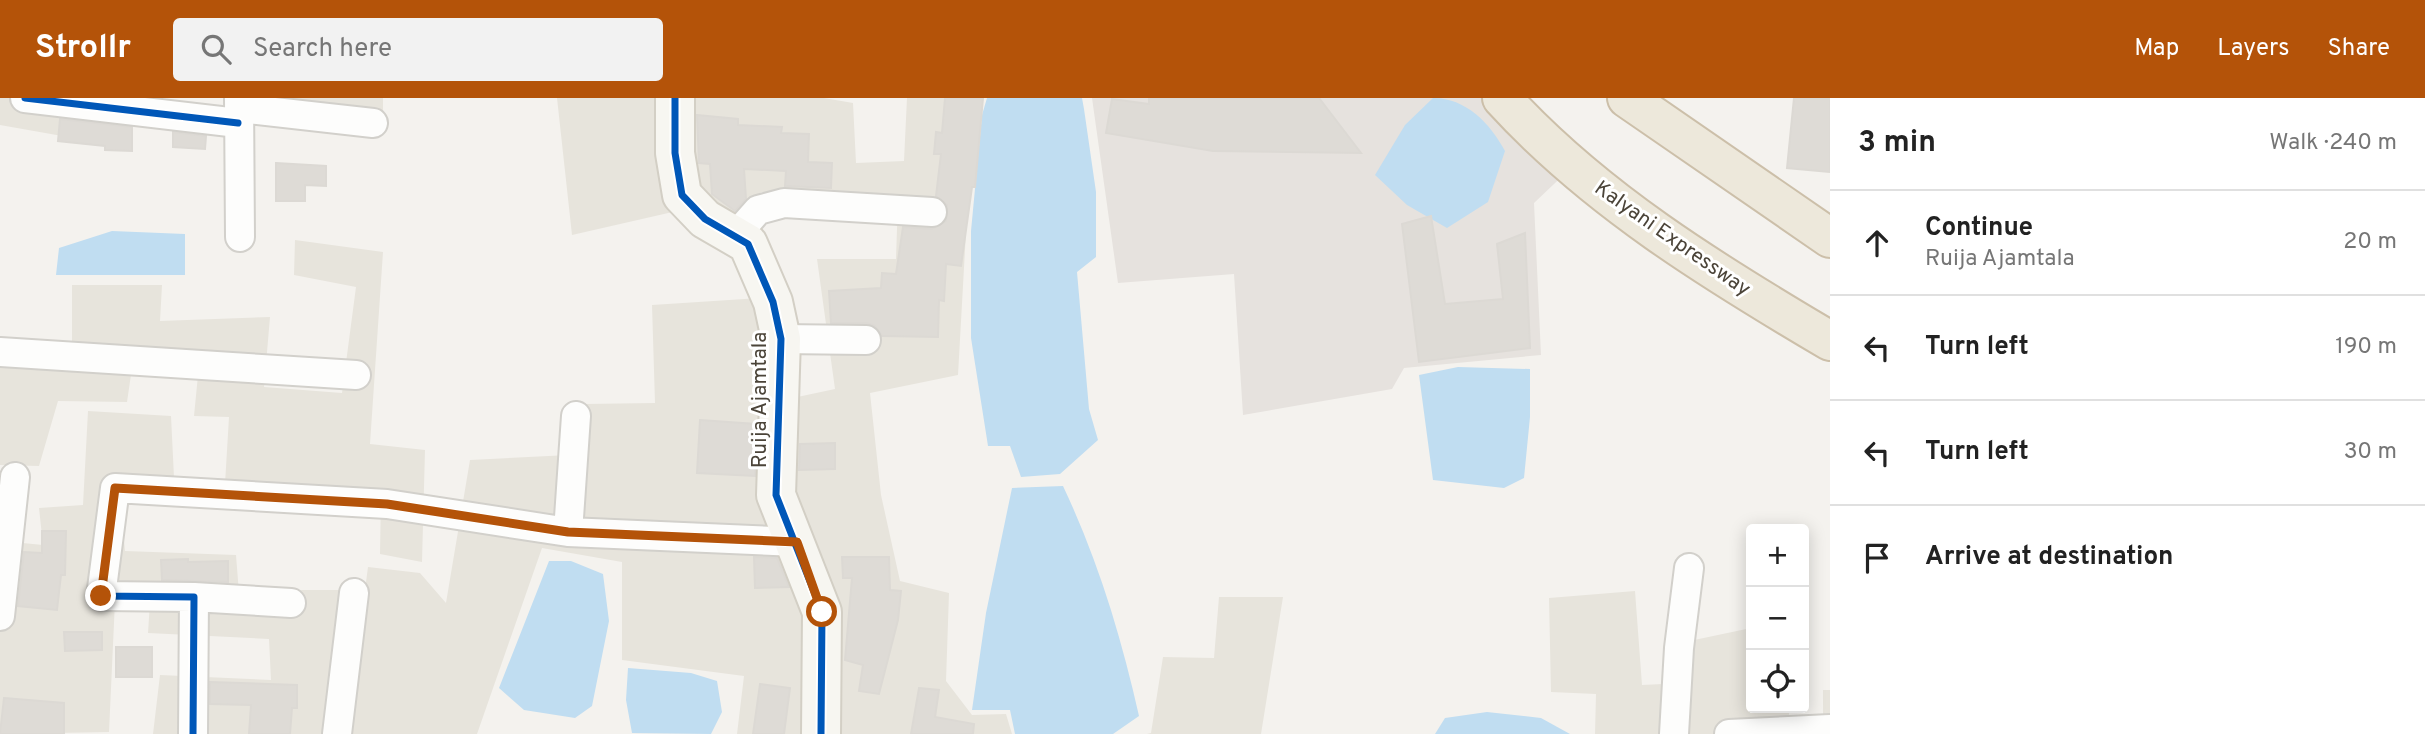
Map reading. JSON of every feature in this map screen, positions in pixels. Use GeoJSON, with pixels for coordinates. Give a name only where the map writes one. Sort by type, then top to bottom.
{"type":"FeatureCollection","features":[{"type":"Feature","properties":{"kind":"highway"},"geometry":{"type":"LineString","coordinates":[[1627,98],[1830,238]]}},
{"type":"Feature","properties":{"kind":"highway","name":"Kalyani Expressway"},"geometry":{"type":"LineString","coordinates":[[1513,110],[1616,203],[1733,284],[1830,341]]}},
{"type":"Feature","properties":{"kind":"street"},"geometry":{"type":"LineString","coordinates":[[25,98],[238,110],[373,123]]}},
{"type":"Feature","properties":{"kind":"street","name":"Ruija Ajamtala"},"geometry":{"type":"LineString","coordinates":[[676,98],[676,153],[682,195],[705,219],[748,244],[773,302],[781,339],[776,495],[797,542],[822,612],[821,734]]}},
{"type":"Feature","properties":{"kind":"street","name":"Kalyani Expressway"},"geometry":{"type":"LineString","coordinates":[[1485,98],[1513,110]]}},
{"type":"Feature","properties":{"kind":"street"},"geometry":{"type":"LineString","coordinates":[[238,110],[240,237]]}},
{"type":"Feature","properties":{"kind":"street"},"geometry":{"type":"LineString","coordinates":[[735,236],[758,210],[784,203],[932,212]]}},
{"type":"Feature","properties":{"kind":"street"},"geometry":{"type":"LineString","coordinates":[[781,339],[866,340]]}},
{"type":"Feature","properties":{"kind":"street"},"geometry":{"type":"LineString","coordinates":[[0,352],[356,375]]}},
{"type":"Feature","properties":{"kind":"street"},"geometry":{"type":"LineString","coordinates":[[568,532],[576,416]]}},
{"type":"Feature","properties":{"kind":"street"},"geometry":{"type":"LineString","coordinates":[[0,616],[15,477]]}},
{"type":"Feature","properties":{"kind":"street"},"geometry":{"type":"LineString","coordinates":[[291,603],[194,597],[101,596],[115,488],[387,504],[568,532],[797,542]]}},
{"type":"Feature","properties":{"kind":"street"},"geometry":{"type":"LineString","coordinates":[[1674,734],[1679,648],[1689,568]]}},
{"type":"Feature","properties":{"kind":"street"},"geometry":{"type":"LineString","coordinates":[[337,734],[354,593]]}},
{"type":"Feature","properties":{"kind":"street"},"geometry":{"type":"LineString","coordinates":[[192,734],[194,597]]}},
{"type":"Feature","properties":{"kind":"street"},"geometry":{"type":"LineString","coordinates":[[1729,734],[1830,729]]}},
{"type":"Feature","properties":{"kind":"shaded area"},"geometry":{"type":"Polygon","coordinates":[[[0,98],[134,98],[130,148],[0,125],[0,98]]]}},
{"type":"Feature","properties":{"kind":"shaded area"},"geometry":{"type":"Polygon","coordinates":[[[278,98],[383,98],[383,119],[277,106],[278,98]]]}},
{"type":"Feature","properties":{"kind":"shaded area"},"geometry":{"type":"Polygon","coordinates":[[[557,98],[672,98],[677,211],[572,235],[557,98]]]}},
{"type":"Feature","properties":{"kind":"shaded area"},"geometry":{"type":"Polygon","coordinates":[[[691,98],[824,98],[853,103],[856,163],[904,161],[907,98],[978,98],[967,214],[958,375],[870,393],[881,495],[900,581],[949,593],[946,681],[972,715],[1006,714],[1012,734],[831,734],[784,499],[788,399],[835,389],[817,259],[896,259],[898,199],[761,192],[737,233],[697,201],[691,98]]]}},
{"type":"Feature","properties":{"kind":"shaded area"},"geometry":{"type":"Polygon","coordinates":[[[1092,98],[1495,98],[1574,165],[1534,203],[1541,355],[1404,368],[1392,389],[1243,415],[1234,274],[1118,283],[1092,98]]]}},
{"type":"Feature","properties":{"kind":"shaded area"},"geometry":{"type":"Polygon","coordinates":[[[295,240],[383,252],[370,444],[425,450],[422,562],[380,554],[381,494],[225,484],[229,417],[194,416],[199,365],[133,361],[127,402],[58,401],[39,466],[0,465],[0,361],[72,347],[72,285],[162,285],[160,321],[270,317],[264,387],[342,393],[356,287],[294,275],[295,240]]]}},
{"type":"Feature","properties":{"kind":"shaded area"},"geometry":{"type":"Polygon","coordinates":[[[760,298],[805,615],[810,734],[737,734],[744,676],[622,660],[622,562],[542,548],[477,734],[346,734],[368,567],[420,573],[446,603],[470,460],[589,454],[584,404],[655,403],[652,305],[760,298]]]}},
{"type":"Feature","properties":{"kind":"shaded area"},"geometry":{"type":"Polygon","coordinates":[[[88,411],[171,416],[175,498],[120,498],[125,551],[236,555],[239,593],[115,601],[109,732],[0,734],[0,480],[6,480],[2,541],[43,545],[39,508],[83,505],[88,411]]]}},
{"type":"Feature","properties":{"kind":"shaded area"},"geometry":{"type":"Polygon","coordinates":[[[301,590],[344,590],[325,734],[153,734],[160,675],[271,680],[269,639],[148,633],[150,602],[304,606],[301,590]]]}},
{"type":"Feature","properties":{"kind":"shaded area"},"geometry":{"type":"Polygon","coordinates":[[[1635,591],[1642,685],[1684,683],[1680,643],[1746,629],[1746,713],[1789,713],[1789,720],[1823,719],[1823,690],[1830,690],[1830,734],[1595,734],[1596,694],[1551,692],[1549,598],[1635,591]]]}},
{"type":"Feature","properties":{"kind":"shaded area"},"geometry":{"type":"Polygon","coordinates":[[[1219,597],[1283,597],[1261,734],[1147,734],[1151,733],[1163,657],[1214,658],[1219,597]]]}},
{"type":"Feature","properties":{"kind":"water"},"geometry":{"type":"Polygon","coordinates":[[[987,98],[1082,98],[1096,192],[1096,257],[1077,272],[1089,409],[1098,440],[1060,474],[1021,477],[1010,446],[988,446],[971,338],[971,231],[982,115],[987,98]]]}},
{"type":"Feature","properties":{"kind":"water"},"geometry":{"type":"Polygon","coordinates":[[[1433,98],[1456,102],[1476,114],[1492,131],[1505,151],[1488,202],[1447,228],[1407,205],[1375,175],[1405,125],[1433,98]]]}},
{"type":"Feature","properties":{"kind":"water"},"geometry":{"type":"Polygon","coordinates":[[[112,231],[185,234],[185,275],[56,275],[59,248],[112,231]]]}},
{"type":"Feature","properties":{"kind":"water"},"geometry":{"type":"Polygon","coordinates":[[[1458,367],[1530,369],[1530,417],[1524,478],[1504,488],[1433,480],[1419,375],[1458,367]]]}},
{"type":"Feature","properties":{"kind":"water"},"geometry":{"type":"Polygon","coordinates":[[[1063,486],[1107,599],[1139,716],[1113,734],[1015,734],[1010,710],[972,710],[986,613],[1012,488],[1063,486]]]}},
{"type":"Feature","properties":{"kind":"water"},"geometry":{"type":"Polygon","coordinates":[[[549,561],[571,561],[603,574],[609,621],[592,706],[575,718],[524,710],[499,688],[549,561]]]}},
{"type":"Feature","properties":{"kind":"water"},"geometry":{"type":"Polygon","coordinates":[[[628,668],[691,673],[717,681],[722,712],[711,734],[632,733],[626,700],[628,668]]]}},
{"type":"Feature","properties":{"kind":"water"},"geometry":{"type":"Polygon","coordinates":[[[1487,712],[1541,718],[1570,734],[1435,734],[1445,718],[1487,712]]]}},
{"type":"Feature","properties":{"kind":"building"},"geometry":{"type":"Polygon","coordinates":[[[945,98],[983,98],[975,187],[972,187],[961,266],[946,264],[944,301],[939,300],[938,337],[882,336],[875,326],[867,323],[831,323],[829,291],[881,288],[882,273],[896,274],[903,227],[932,229],[946,221],[947,205],[936,196],[941,154],[934,154],[936,132],[942,133],[945,98]]]}},
{"type":"Feature","properties":{"kind":"building"},"geometry":{"type":"Polygon","coordinates":[[[1149,98],[1319,98],[1361,153],[1213,151],[1106,133],[1112,99],[1149,104],[1149,98]]]}},
{"type":"Feature","properties":{"kind":"building"},"geometry":{"type":"Polygon","coordinates":[[[1794,98],[1830,99],[1830,172],[1787,168],[1794,98]]]}},
{"type":"Feature","properties":{"kind":"building"},"geometry":{"type":"Polygon","coordinates":[[[697,115],[738,119],[738,125],[782,127],[781,133],[809,134],[808,162],[832,163],[831,188],[785,186],[786,171],[744,169],[746,199],[735,211],[712,194],[710,164],[699,163],[697,115]]]}},
{"type":"Feature","properties":{"kind":"building"},"geometry":{"type":"Polygon","coordinates":[[[60,119],[132,127],[132,151],[105,150],[105,146],[58,141],[60,119]]]}},
{"type":"Feature","properties":{"kind":"building"},"geometry":{"type":"Polygon","coordinates":[[[173,132],[206,136],[205,149],[173,147],[173,132]]]}},
{"type":"Feature","properties":{"kind":"building"},"geometry":{"type":"Polygon","coordinates":[[[276,163],[326,166],[326,186],[305,185],[305,201],[276,201],[276,163]]]}},
{"type":"Feature","properties":{"kind":"building"},"geometry":{"type":"Polygon","coordinates":[[[1431,216],[1445,304],[1503,299],[1497,244],[1525,233],[1530,348],[1419,362],[1402,224],[1431,216]]]}},
{"type":"Feature","properties":{"kind":"building"},"geometry":{"type":"Polygon","coordinates":[[[700,420],[756,424],[755,476],[697,473],[700,420]]]}},
{"type":"Feature","properties":{"kind":"building"},"geometry":{"type":"Polygon","coordinates":[[[835,443],[835,469],[799,470],[800,444],[835,443]]]}},
{"type":"Feature","properties":{"kind":"building"},"geometry":{"type":"Polygon","coordinates":[[[42,531],[66,531],[65,575],[61,575],[57,610],[18,606],[24,552],[42,553],[42,531]]]}},
{"type":"Feature","properties":{"kind":"building"},"geometry":{"type":"Polygon","coordinates":[[[754,557],[777,558],[789,587],[755,588],[754,557]]]}},
{"type":"Feature","properties":{"kind":"building"},"geometry":{"type":"Polygon","coordinates":[[[842,557],[889,557],[890,590],[901,591],[898,620],[879,694],[859,691],[863,665],[845,660],[852,578],[843,578],[842,557]]]}},
{"type":"Feature","properties":{"kind":"building"},"geometry":{"type":"Polygon","coordinates":[[[188,559],[188,562],[228,561],[228,582],[162,580],[161,560],[188,559]]]}},
{"type":"Feature","properties":{"kind":"building"},"geometry":{"type":"Polygon","coordinates":[[[64,632],[102,632],[102,650],[65,651],[64,632]]]}},
{"type":"Feature","properties":{"kind":"building"},"geometry":{"type":"Polygon","coordinates":[[[116,647],[152,647],[152,677],[116,677],[116,647]]]}},
{"type":"Feature","properties":{"kind":"building"},"geometry":{"type":"Polygon","coordinates":[[[210,682],[297,685],[297,708],[292,708],[290,734],[249,734],[251,705],[210,704],[210,682]]]}},
{"type":"Feature","properties":{"kind":"building"},"geometry":{"type":"Polygon","coordinates":[[[760,684],[790,688],[784,734],[753,734],[760,684]]]}},
{"type":"Feature","properties":{"kind":"building"},"geometry":{"type":"Polygon","coordinates":[[[919,688],[939,690],[935,717],[974,724],[973,734],[911,734],[919,688]]]}},
{"type":"Feature","properties":{"kind":"building"},"geometry":{"type":"Polygon","coordinates":[[[4,698],[64,703],[64,734],[0,734],[4,698]]]}},
{"type":"Feature","properties":{"kind":"cycle path"},"geometry":{"type":"LineString","coordinates":[[25,98],[238,123]]}},
{"type":"Feature","properties":{"kind":"cycle path"},"geometry":{"type":"LineString","coordinates":[[675,98],[675,153],[682,195],[705,219],[748,244],[773,302],[781,339],[776,495],[822,612],[821,734]]}},
{"type":"Feature","properties":{"kind":"cycle path"},"geometry":{"type":"LineString","coordinates":[[193,734],[194,597],[101,596],[115,488],[387,504],[568,532],[797,542]]}},
{"type":"Feature","properties":{"kind":"route"},"geometry":{"type":"LineString","coordinates":[[101,596],[115,488],[387,504],[568,532],[797,542],[822,612]]}}]}
